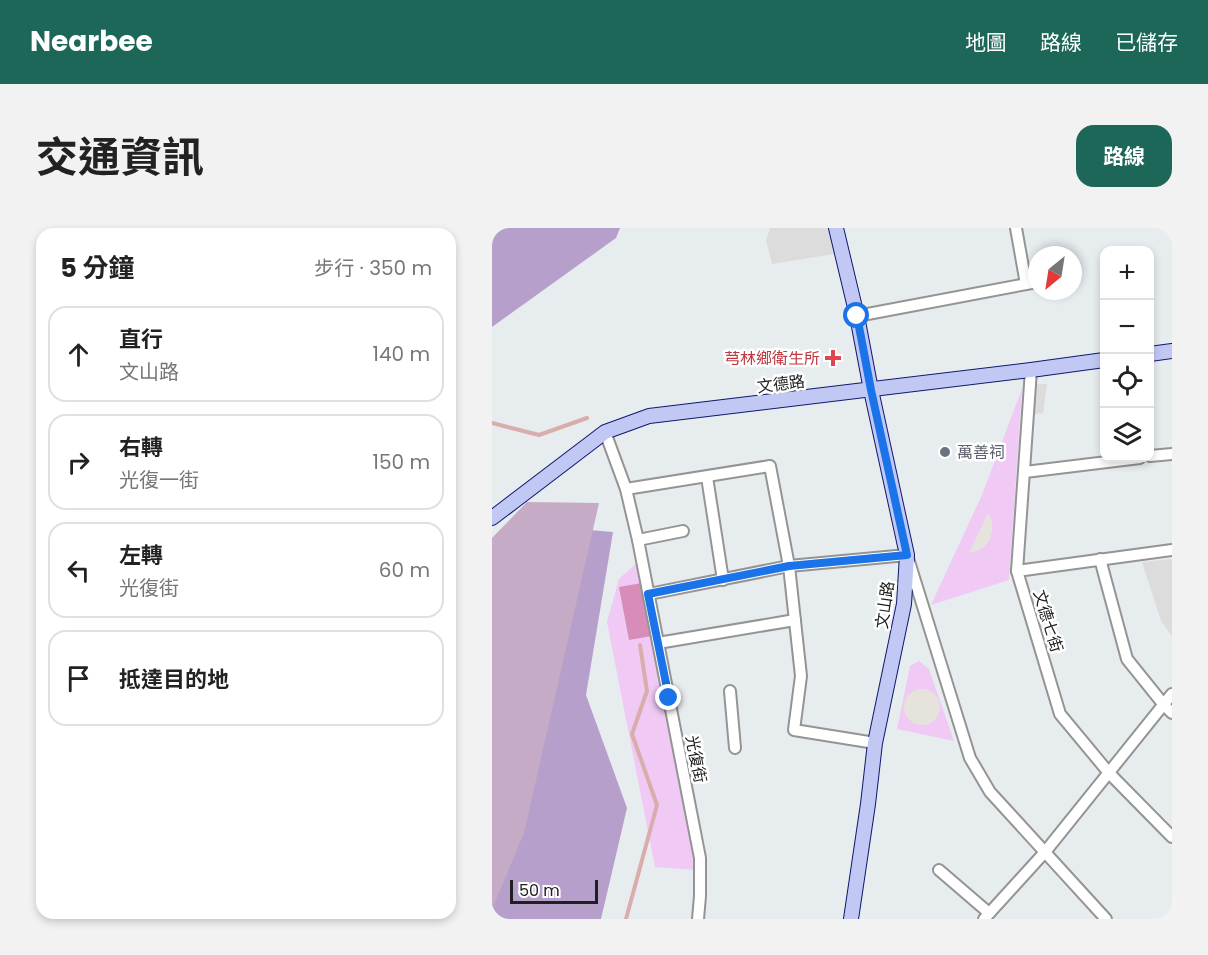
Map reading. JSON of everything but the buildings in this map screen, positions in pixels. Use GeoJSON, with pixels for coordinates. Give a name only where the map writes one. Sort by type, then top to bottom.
{"type":"FeatureCollection","features":[{"type":"Feature","properties":{"kind":"main road","name":"文山路"},"geometry":{"type":"LineString","coordinates":[[836,228],[857,316],[907,555],[904,604],[875,743],[851,919]]}},
{"type":"Feature","properties":{"kind":"main road"},"geometry":{"type":"LineString","coordinates":[[1154,353],[1172,351]]}},
{"type":"Feature","properties":{"kind":"main road","name":"文德路"},"geometry":{"type":"LineString","coordinates":[[492,518],[605,432],[649,416],[1100,361]]}},
{"type":"Feature","properties":{"kind":"street"},"geometry":{"type":"LineString","coordinates":[[1016,228],[1028,272]]}},
{"type":"Feature","properties":{"kind":"street"},"geometry":{"type":"LineString","coordinates":[[857,316],[1028,284]]}},
{"type":"Feature","properties":{"kind":"street","name":"文德七街"},"geometry":{"type":"LineString","coordinates":[[1031,370],[1017,571],[1060,714],[1109,773],[1172,837]]}},
{"type":"Feature","properties":{"kind":"street","name":"光復街"},"geometry":{"type":"LineString","coordinates":[[605,432],[626,489],[638,540],[700,858],[698,919]]}},
{"type":"Feature","properties":{"kind":"street"},"geometry":{"type":"LineString","coordinates":[[1154,456],[1172,454]]}},
{"type":"Feature","properties":{"kind":"street"},"geometry":{"type":"LineString","coordinates":[[1025,472],[1107,462]]}},
{"type":"Feature","properties":{"kind":"street"},"geometry":{"type":"LineString","coordinates":[[626,489],[770,466],[789,566],[801,676],[794,730],[875,743]]}},
{"type":"Feature","properties":{"kind":"street"},"geometry":{"type":"LineString","coordinates":[[707,477],[723,580]]}},
{"type":"Feature","properties":{"kind":"street"},"geometry":{"type":"LineString","coordinates":[[638,540],[683,531]]}},
{"type":"Feature","properties":{"kind":"street"},"geometry":{"type":"LineString","coordinates":[[1017,571],[1172,550]]}},
{"type":"Feature","properties":{"kind":"street"},"geometry":{"type":"LineString","coordinates":[[648,594],[789,566],[907,555],[970,758],[990,792],[1106,919]]}},
{"type":"Feature","properties":{"kind":"street"},"geometry":{"type":"LineString","coordinates":[[1100,559],[1127,659],[1168,709]]}},
{"type":"Feature","properties":{"kind":"street"},"geometry":{"type":"LineString","coordinates":[[658,643],[795,620]]}},
{"type":"Feature","properties":{"kind":"street"},"geometry":{"type":"LineString","coordinates":[[730,691],[735,748]]}},
{"type":"Feature","properties":{"kind":"street"},"geometry":{"type":"LineString","coordinates":[[939,870],[986,916],[1045,852],[1109,773],[1168,709],[1172,694]]}},
{"type":"Feature","properties":{"kind":"shaded area"},"geometry":{"type":"Polygon","coordinates":[[[492,228],[620,228],[616,238],[492,327],[492,228]]]}},
{"type":"Feature","properties":{"kind":"shaded area"},"geometry":{"type":"Polygon","coordinates":[[[770,228],[830,228],[834,254],[772,264],[766,240],[770,228]]]}},
{"type":"Feature","properties":{"kind":"shaded area"},"geometry":{"type":"Polygon","coordinates":[[[1036,384],[1047,384],[1043,413],[1035,414],[1036,384]]]}},
{"type":"Feature","properties":{"kind":"shaded area"},"geometry":{"type":"Polygon","coordinates":[[[1022,389],[1009,580],[931,605],[982,495],[1022,389]]]}},
{"type":"Feature","properties":{"kind":"shaded area"},"geometry":{"type":"Polygon","coordinates":[[[527,502],[599,503],[524,833],[492,909],[492,538],[527,502]]]}},
{"type":"Feature","properties":{"kind":"shaded area"},"geometry":{"type":"Polygon","coordinates":[[[988,513],[992,521],[990,540],[977,551],[969,553],[988,513]]]}},
{"type":"Feature","properties":{"kind":"shaded area"},"geometry":{"type":"Polygon","coordinates":[[[555,527],[613,532],[586,695],[627,808],[601,919],[492,919],[492,577],[555,527]]]}},
{"type":"Feature","properties":{"kind":"shaded area"},"geometry":{"type":"Polygon","coordinates":[[[1172,559],[1172,636],[1161,621],[1142,562],[1172,559]]]}},
{"type":"Feature","properties":{"kind":"shaded area"},"geometry":{"type":"Polygon","coordinates":[[[640,560],[696,854],[696,870],[655,867],[607,622],[619,579],[640,560]]]}},
{"type":"Feature","properties":{"kind":"shaded area"},"geometry":{"type":"Polygon","coordinates":[[[642,583],[652,636],[629,640],[619,587],[642,583]]]}},
{"type":"Feature","properties":{"kind":"shaded area"},"geometry":{"type":"Polygon","coordinates":[[[919,661],[929,669],[954,741],[897,729],[910,666],[919,661]]]}},
{"type":"Feature","properties":{"kind":"shaded area"},"geometry":{"type":"Polygon","coordinates":[[[922,689],[935,694],[940,707],[935,720],[922,725],[909,720],[904,707],[909,694],[922,689]]]}},
{"type":"Feature","properties":{"kind":"waterway"},"geometry":{"type":"LineString","coordinates":[[492,423],[539,435],[587,418]]}},
{"type":"Feature","properties":{"kind":"waterway"},"geometry":{"type":"LineString","coordinates":[[626,919],[657,805],[632,734],[647,691],[640,645]]}},
{"type":"Feature","properties":{"kind":"place","name":"芎林鄉衛生所"},"geometry":{"type":"Point","coordinates":[833,358]}},
{"type":"Feature","properties":{"kind":"place","name":"萬善祠"},"geometry":{"type":"Point","coordinates":[945,452]}},
{"type":"Feature","properties":{"kind":"route"},"geometry":{"type":"LineString","coordinates":[[669,698],[648,594],[789,566],[907,555],[857,316]]}}]}
